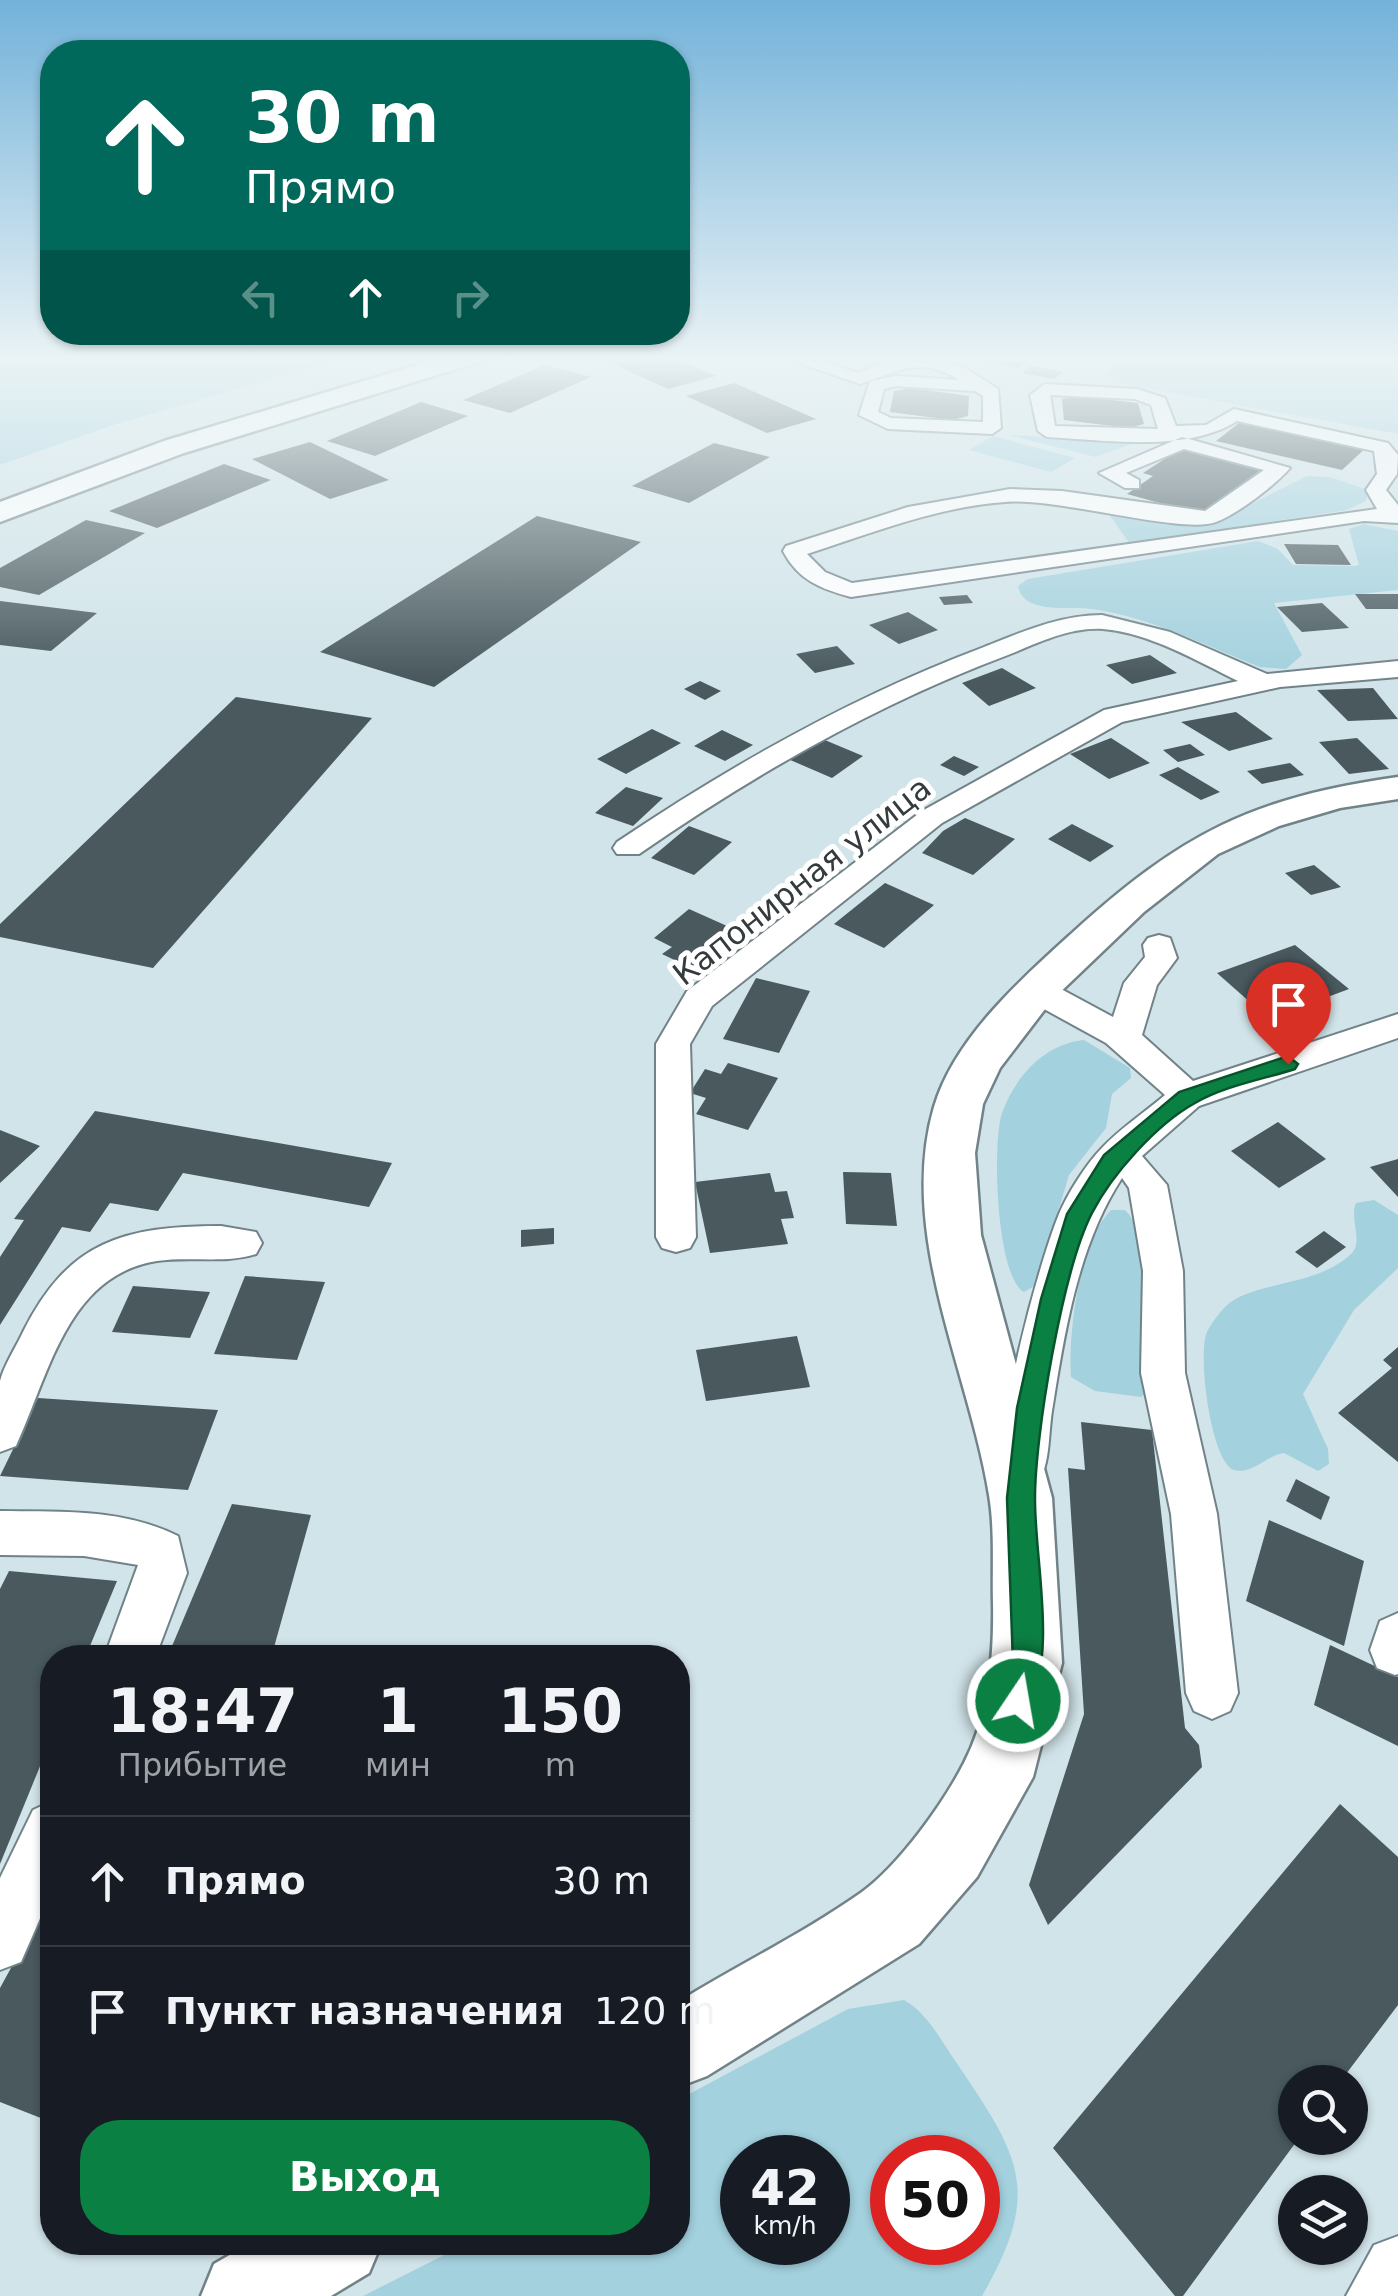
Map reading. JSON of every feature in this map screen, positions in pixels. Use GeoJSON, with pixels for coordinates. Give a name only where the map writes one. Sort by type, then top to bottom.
{"type":"FeatureCollection","features":[{"type":"Feature","properties":{"kind":"highway"},"geometry":{"type":"LineString","coordinates":[[0,491],[74,463]]}},
{"type":"Feature","properties":{"kind":"highway"},"geometry":{"type":"LineString","coordinates":[[0,513],[122,463]]}},
{"type":"Feature","properties":{"kind":"main road"},"geometry":{"type":"LineString","coordinates":[[690,2040],[892,1917],[960,1836],[997,1777],[1028,1663],[1021,1498],[954,1235],[950,1153],[959,1104],[980,1062],[1036,990],[1129,903],[1204,846],[1265,818],[1336,797],[1398,788]]}},
{"type":"Feature","properties":{"kind":"main road"},"geometry":{"type":"LineString","coordinates":[[246,2296],[316,2255]]}},
{"type":"Feature","properties":{"kind":"street"},"geometry":{"type":"LineString","coordinates":[[1069,484],[1133,463]]}},
{"type":"Feature","properties":{"kind":"street"},"geometry":{"type":"LineString","coordinates":[[1261,463],[1280,468],[1210,516],[1100,500],[1001,495],[952,502],[794,550],[802,570],[812,578],[851,590],[1364,514],[1398,517]]}},
{"type":"Feature","properties":{"kind":"street"},"geometry":{"type":"LineString","coordinates":[[1388,463],[1387,474],[1376,490],[1381,502],[1398,517]]}},
{"type":"Feature","properties":{"kind":"street"},"geometry":{"type":"LineString","coordinates":[[1109,473],[1132,484]]}},
{"type":"Feature","properties":{"kind":"street"},"geometry":{"type":"LineString","coordinates":[[628,848],[711,790],[850,714],[953,665],[1068,622],[1108,622],[1132,628],[1265,682]]}},
{"type":"Feature","properties":{"kind":"street","name":"Капонирная улица"},"geometry":{"type":"LineString","coordinates":[[676,1237],[674,1044],[700,999],[932,817],[1113,716],[1265,682],[1398,669]]}},
{"type":"Feature","properties":{"kind":"street"},"geometry":{"type":"LineString","coordinates":[[1123,1041],[1141,983],[1161,958],[1159,945]]}},
{"type":"Feature","properties":{"kind":"street"},"geometry":{"type":"LineString","coordinates":[[1036,990],[1123,1041],[1174,1080],[1186,1097]]}},
{"type":"Feature","properties":{"kind":"street"},"geometry":{"type":"LineString","coordinates":[[1021,1498],[1030,1408],[1054,1299],[1079,1214],[1112,1160],[1186,1097],[1398,1026]]}},
{"type":"Feature","properties":{"kind":"street"},"geometry":{"type":"LineString","coordinates":[[1112,1160],[1135,1168],[1148,1185],[1163,1272],[1163,1373],[1194,1514],[1212,1692]]}},
{"type":"Feature","properties":{"kind":"street"},"geometry":{"type":"LineString","coordinates":[[0,1432],[64,1298],[87,1272],[146,1246],[201,1240],[242,1242]]}},
{"type":"Feature","properties":{"kind":"street"},"geometry":{"type":"LineString","coordinates":[[0,1533],[115,1538],[147,1542],[161,1552],[163,1573],[134,1645]]}},
{"type":"Feature","properties":{"kind":"street"},"geometry":{"type":"LineString","coordinates":[[0,1941],[40,1856]]}},
{"type":"Feature","properties":{"kind":"street"},"geometry":{"type":"LineString","coordinates":[[1380,2296],[1398,2269]]}},
{"type":"Feature","properties":{"kind":"shaded area"},"geometry":{"type":"Polygon","coordinates":[[[1018,463],[1066,463],[1051,472],[1018,463]]]}},
{"type":"Feature","properties":{"kind":"shaded area"},"geometry":{"type":"Polygon","coordinates":[[[1307,476],[1330,477],[1368,490],[1366,501],[1347,510],[1130,544],[1108,513],[1221,519],[1307,476]]]}},
{"type":"Feature","properties":{"kind":"shaded area"},"geometry":{"type":"Polygon","coordinates":[[[1364,524],[1398,531],[1398,590],[1274,603],[1302,655],[1286,669],[1260,667],[1156,625],[1114,613],[1038,605],[1022,595],[1018,586],[1028,579],[1258,541],[1278,549],[1293,565],[1355,566],[1359,565],[1349,529],[1364,524]]]}},
{"type":"Feature","properties":{"kind":"shaded area"},"geometry":{"type":"Polygon","coordinates":[[[1084,1040],[1130,1068],[1131,1078],[1112,1094],[1106,1128],[1069,1175],[1036,1285],[1024,1292],[1007,1262],[1002,1236],[997,1151],[1002,1113],[1023,1075],[1044,1055],[1084,1040]]]}},
{"type":"Feature","properties":{"kind":"shaded area"},"geometry":{"type":"Polygon","coordinates":[[[1374,1200],[1398,1215],[1398,1268],[1354,1310],[1303,1394],[1328,1449],[1329,1464],[1318,1471],[1284,1453],[1247,1470],[1234,1470],[1219,1448],[1208,1406],[1204,1362],[1207,1332],[1224,1308],[1243,1295],[1322,1272],[1351,1254],[1356,1243],[1356,1203],[1374,1200]]]}},
{"type":"Feature","properties":{"kind":"shaded area"},"geometry":{"type":"Polygon","coordinates":[[[1111,1210],[1124,1210],[1133,1221],[1139,1240],[1147,1324],[1147,1392],[1141,1397],[1095,1391],[1071,1377],[1071,1337],[1083,1265],[1111,1210]]]}},
{"type":"Feature","properties":{"kind":"shaded area"},"geometry":{"type":"Polygon","coordinates":[[[904,2000],[913,2006],[980,2097],[1009,2152],[1016,2176],[1012,2229],[1000,2262],[1000,2135],[870,2135],[870,2265],[998,2265],[982,2296],[363,2296],[444,2255],[690,2255],[690,2094],[848,2009],[904,2000]]]}},
{"type":"Feature","properties":{"kind":"building"},"geometry":{"type":"Polygon","coordinates":[[[260,463],[354,463],[389,480],[330,499],[260,463]]]}},
{"type":"Feature","properties":{"kind":"building"},"geometry":{"type":"Polygon","coordinates":[[[676,463],[759,463],[689,503],[632,486],[676,463]]]}},
{"type":"Feature","properties":{"kind":"building"},"geometry":{"type":"Polygon","coordinates":[[[1158,463],[1258,463],[1273,467],[1207,516],[1127,494],[1153,476],[1143,473],[1158,463]]]}},
{"type":"Feature","properties":{"kind":"building"},"geometry":{"type":"Polygon","coordinates":[[[1312,463],[1349,463],[1342,470],[1312,463]]]}},
{"type":"Feature","properties":{"kind":"building"},"geometry":{"type":"Polygon","coordinates":[[[224,464],[271,480],[157,528],[109,511],[224,464]]]}},
{"type":"Feature","properties":{"kind":"building"},"geometry":{"type":"Polygon","coordinates":[[[537,516],[641,542],[434,687],[320,652],[537,516]]]}},
{"type":"Feature","properties":{"kind":"building"},"geometry":{"type":"Polygon","coordinates":[[[86,520],[145,533],[39,595],[0,587],[0,568],[86,520]]]}},
{"type":"Feature","properties":{"kind":"building"},"geometry":{"type":"Polygon","coordinates":[[[1284,544],[1338,545],[1351,565],[1296,564],[1284,544]]]}},
{"type":"Feature","properties":{"kind":"building"},"geometry":{"type":"Polygon","coordinates":[[[1355,594],[1398,594],[1398,609],[1366,609],[1355,594]]]}},
{"type":"Feature","properties":{"kind":"building"},"geometry":{"type":"Polygon","coordinates":[[[967,595],[973,603],[944,605],[939,597],[967,595]]]}},
{"type":"Feature","properties":{"kind":"building"},"geometry":{"type":"Polygon","coordinates":[[[0,601],[97,613],[51,651],[0,645],[0,601]]]}},
{"type":"Feature","properties":{"kind":"building"},"geometry":{"type":"Polygon","coordinates":[[[1322,603],[1349,628],[1302,632],[1277,607],[1322,603]]]}},
{"type":"Feature","properties":{"kind":"building"},"geometry":{"type":"Polygon","coordinates":[[[908,612],[938,630],[899,644],[869,625],[908,612]]]}},
{"type":"Feature","properties":{"kind":"building"},"geometry":{"type":"Polygon","coordinates":[[[837,646],[855,664],[815,673],[796,654],[837,646]]]}},
{"type":"Feature","properties":{"kind":"building"},"geometry":{"type":"Polygon","coordinates":[[[1150,655],[1177,673],[1132,684],[1106,665],[1150,655]]]}},
{"type":"Feature","properties":{"kind":"building"},"geometry":{"type":"Polygon","coordinates":[[[1002,668],[1036,688],[989,706],[962,683],[1002,668]]]}},
{"type":"Feature","properties":{"kind":"building"},"geometry":{"type":"Polygon","coordinates":[[[700,681],[721,691],[705,700],[684,689],[700,681]]]}},
{"type":"Feature","properties":{"kind":"building"},"geometry":{"type":"Polygon","coordinates":[[[1373,688],[1398,719],[1348,721],[1317,690],[1373,688]]]}},
{"type":"Feature","properties":{"kind":"building"},"geometry":{"type":"Polygon","coordinates":[[[236,697],[372,718],[153,968],[0,937],[0,924],[236,697]]]}},
{"type":"Feature","properties":{"kind":"building"},"geometry":{"type":"Polygon","coordinates":[[[1236,712],[1273,739],[1229,751],[1181,722],[1236,712]]]}},
{"type":"Feature","properties":{"kind":"building"},"geometry":{"type":"Polygon","coordinates":[[[652,729],[681,743],[626,774],[597,759],[652,729]]]}},
{"type":"Feature","properties":{"kind":"building"},"geometry":{"type":"Polygon","coordinates":[[[722,730],[753,745],[725,761],[694,746],[722,730]]]}},
{"type":"Feature","properties":{"kind":"building"},"geometry":{"type":"Polygon","coordinates":[[[820,738],[863,756],[832,778],[788,759],[820,738]]]}},
{"type":"Feature","properties":{"kind":"building"},"geometry":{"type":"Polygon","coordinates":[[[1111,738],[1150,763],[1109,779],[1070,754],[1111,738]]]}},
{"type":"Feature","properties":{"kind":"building"},"geometry":{"type":"Polygon","coordinates":[[[1357,738],[1389,769],[1349,774],[1319,742],[1357,738]]]}},
{"type":"Feature","properties":{"kind":"building"},"geometry":{"type":"Polygon","coordinates":[[[1190,744],[1205,755],[1178,762],[1163,750],[1190,744]]]}},
{"type":"Feature","properties":{"kind":"building"},"geometry":{"type":"Polygon","coordinates":[[[954,756],[979,767],[964,776],[940,765],[954,756]]]}},
{"type":"Feature","properties":{"kind":"building"},"geometry":{"type":"Polygon","coordinates":[[[1290,763],[1304,775],[1262,784],[1247,771],[1290,763]]]}},
{"type":"Feature","properties":{"kind":"building"},"geometry":{"type":"Polygon","coordinates":[[[1178,767],[1220,792],[1201,800],[1159,775],[1178,767]]]}},
{"type":"Feature","properties":{"kind":"building"},"geometry":{"type":"Polygon","coordinates":[[[626,787],[663,798],[633,826],[595,813],[626,787]]]}},
{"type":"Feature","properties":{"kind":"building"},"geometry":{"type":"Polygon","coordinates":[[[965,818],[1015,839],[973,875],[922,853],[943,831],[965,818]]]}},
{"type":"Feature","properties":{"kind":"building"},"geometry":{"type":"Polygon","coordinates":[[[1072,824],[1114,846],[1090,862],[1048,839],[1072,824]]]}},
{"type":"Feature","properties":{"kind":"building"},"geometry":{"type":"Polygon","coordinates":[[[689,826],[732,842],[694,875],[651,858],[689,826]]]}},
{"type":"Feature","properties":{"kind":"building"},"geometry":{"type":"Polygon","coordinates":[[[1314,865],[1341,887],[1311,895],[1285,873],[1314,865]]]}},
{"type":"Feature","properties":{"kind":"building"},"geometry":{"type":"Polygon","coordinates":[[[885,883],[934,905],[884,948],[834,924],[885,883]]]}},
{"type":"Feature","properties":{"kind":"building"},"geometry":{"type":"Polygon","coordinates":[[[689,909],[736,930],[691,968],[662,954],[672,947],[654,938],[689,909]]]}},
{"type":"Feature","properties":{"kind":"building"},"geometry":{"type":"Polygon","coordinates":[[[1295,945],[1349,989],[1269,1019],[1217,973],[1295,945]]]}},
{"type":"Feature","properties":{"kind":"building"},"geometry":{"type":"Polygon","coordinates":[[[756,978],[810,991],[779,1053],[723,1039],[756,978]]]}},
{"type":"Feature","properties":{"kind":"building"},"geometry":{"type":"Polygon","coordinates":[[[728,1063],[778,1078],[748,1130],[696,1114],[706,1098],[690,1093],[705,1069],[721,1074],[728,1063]]]}},
{"type":"Feature","properties":{"kind":"building"},"geometry":{"type":"Polygon","coordinates":[[[95,1111],[392,1163],[369,1207],[183,1173],[158,1211],[110,1203],[90,1232],[62,1227],[0,1325],[0,1257],[24,1220],[14,1219],[95,1111]]]}},
{"type":"Feature","properties":{"kind":"building"},"geometry":{"type":"Polygon","coordinates":[[[1278,1122],[1326,1159],[1279,1188],[1231,1151],[1278,1122]]]}},
{"type":"Feature","properties":{"kind":"building"},"geometry":{"type":"Polygon","coordinates":[[[0,1130],[40,1146],[0,1183],[0,1130]]]}},
{"type":"Feature","properties":{"kind":"building"},"geometry":{"type":"Polygon","coordinates":[[[1398,1159],[1398,1197],[1370,1167],[1398,1159]]]}},
{"type":"Feature","properties":{"kind":"building"},"geometry":{"type":"Polygon","coordinates":[[[843,1172],[891,1173],[897,1226],[846,1224],[843,1172]]]}},
{"type":"Feature","properties":{"kind":"building"},"geometry":{"type":"Polygon","coordinates":[[[770,1173],[775,1192],[787,1191],[794,1218],[781,1219],[788,1244],[710,1253],[695,1182],[770,1173]]]}},
{"type":"Feature","properties":{"kind":"building"},"geometry":{"type":"Polygon","coordinates":[[[554,1228],[554,1244],[521,1247],[521,1230],[554,1228]]]}},
{"type":"Feature","properties":{"kind":"building"},"geometry":{"type":"Polygon","coordinates":[[[1324,1231],[1346,1247],[1317,1268],[1295,1252],[1324,1231]]]}},
{"type":"Feature","properties":{"kind":"building"},"geometry":{"type":"Polygon","coordinates":[[[245,1276],[325,1282],[297,1360],[214,1354],[245,1276]]]}},
{"type":"Feature","properties":{"kind":"building"},"geometry":{"type":"Polygon","coordinates":[[[133,1286],[210,1292],[190,1338],[112,1332],[133,1286]]]}},
{"type":"Feature","properties":{"kind":"building"},"geometry":{"type":"Polygon","coordinates":[[[797,1336],[810,1387],[706,1401],[696,1350],[797,1336]]]}},
{"type":"Feature","properties":{"kind":"building"},"geometry":{"type":"Polygon","coordinates":[[[1398,1347],[1398,1462],[1338,1413],[1392,1368],[1383,1360],[1398,1347]]]}},
{"type":"Feature","properties":{"kind":"building"},"geometry":{"type":"Polygon","coordinates":[[[38,1398],[218,1410],[188,1490],[0,1476],[38,1398]]]}},
{"type":"Feature","properties":{"kind":"building"},"geometry":{"type":"Polygon","coordinates":[[[1081,1422],[1152,1430],[1185,1728],[1199,1745],[1202,1767],[1048,1925],[1029,1885],[1084,1714],[1068,1468],[1085,1470],[1081,1422]]]}},
{"type":"Feature","properties":{"kind":"building"},"geometry":{"type":"Polygon","coordinates":[[[1296,1479],[1330,1497],[1321,1520],[1286,1501],[1296,1479]]]}},
{"type":"Feature","properties":{"kind":"building"},"geometry":{"type":"Polygon","coordinates":[[[232,1504],[311,1515],[275,1645],[172,1645],[232,1504]]]}},
{"type":"Feature","properties":{"kind":"building"},"geometry":{"type":"Polygon","coordinates":[[[1269,1520],[1364,1561],[1344,1646],[1246,1601],[1269,1520]]]}},
{"type":"Feature","properties":{"kind":"building"},"geometry":{"type":"Polygon","coordinates":[[[9,1571],[117,1581],[90,1645],[40,1645],[40,1766],[0,1864],[0,1589],[9,1571]]]}},
{"type":"Feature","properties":{"kind":"building"},"geometry":{"type":"Polygon","coordinates":[[[1330,1645],[1398,1677],[1398,1746],[1314,1705],[1330,1645]]]}},
{"type":"Feature","properties":{"kind":"building"},"geometry":{"type":"Polygon","coordinates":[[[1340,1804],[1398,1857],[1398,2005],[1353,2065],[1278,2065],[1278,2155],[1287,2155],[1183,2296],[1175,2296],[1053,2148],[1340,1804]]]}},
{"type":"Feature","properties":{"kind":"building"},"geometry":{"type":"Polygon","coordinates":[[[40,1915],[40,2118],[0,2102],[0,1988],[40,1915]]]}},
{"type":"Feature","properties":{"kind":"route"},"geometry":{"type":"LineString","coordinates":[[1018,1701],[1028,1663],[1021,1498],[1030,1408],[1054,1299],[1079,1214],[1112,1160],[1186,1097],[1288,1064]]}}]}
